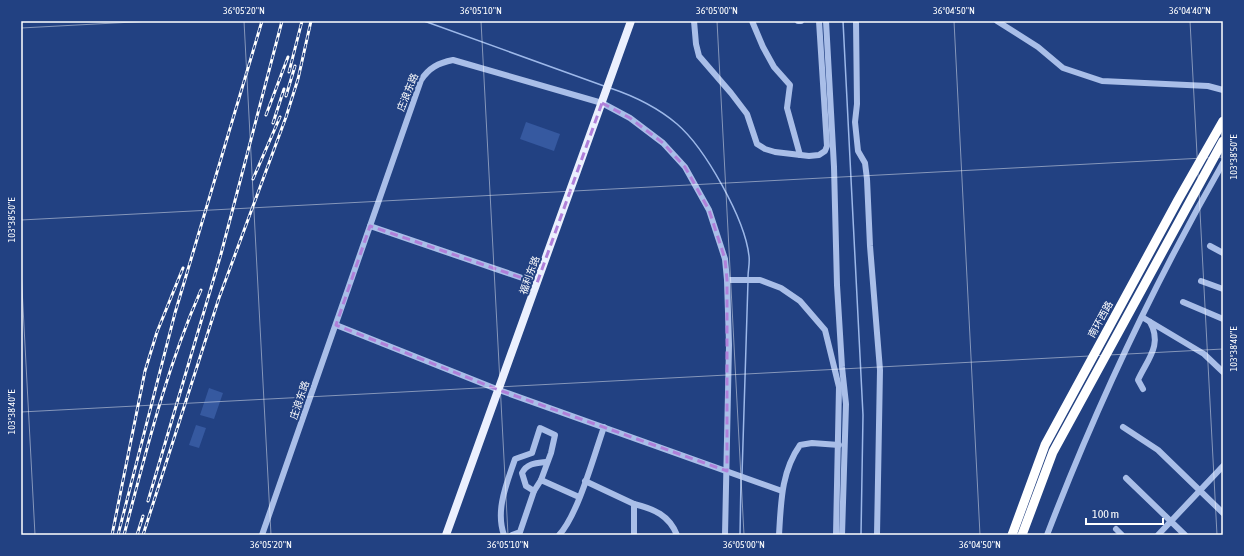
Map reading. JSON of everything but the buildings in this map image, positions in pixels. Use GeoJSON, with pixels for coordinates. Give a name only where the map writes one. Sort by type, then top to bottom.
{"type":"FeatureCollection","features":[{"type":"Feature","properties":{"kind":"highway","name":"南环西路"},"geometry":{"type":"LineString","coordinates":[[1012,535],[1045,445],[1223,121]]}},
{"type":"Feature","properties":{"kind":"highway"},"geometry":{"type":"LineString","coordinates":[[1022,535],[1053,452],[1223,140]]}},
{"type":"Feature","properties":{"kind":"main road","name":"福利东路"},"geometry":{"type":"LineString","coordinates":[[446,535],[631,21]]}},
{"type":"Feature","properties":{"kind":"street"},"geometry":{"type":"LineString","coordinates":[[694,21],[696,44],[699,56],[732,92],[747,114],[757,144],[765,149],[809,156],[819,155],[827,146],[819,21]]}},
{"type":"Feature","properties":{"kind":"street"},"geometry":{"type":"LineString","coordinates":[[752,21],[763,47],[774,67],[790,85],[787,108],[800,155]]}},
{"type":"Feature","properties":{"kind":"street"},"geometry":{"type":"LineString","coordinates":[[826,21],[834,167],[837,285],[846,404],[842,535]]}},
{"type":"Feature","properties":{"kind":"street"},"geometry":{"type":"LineString","coordinates":[[856,21],[857,104],[855,122],[858,150],[865,163],[867,179],[870,246],[880,370],[878,535]]}},
{"type":"Feature","properties":{"kind":"street"},"geometry":{"type":"LineString","coordinates":[[997,21],[1038,47],[1063,68],[1102,81],[1208,86],[1223,90]]}},
{"type":"Feature","properties":{"kind":"street","name":"庄浪东路"},"geometry":{"type":"LineString","coordinates":[[262,535],[421,80],[428,70],[441,62],[453,60],[602,101],[630,118],[658,138],[685,167],[709,210],[724,259],[727,280],[730,472],[725,535]]}},
{"type":"Feature","properties":{"kind":"street"},"geometry":{"type":"LineString","coordinates":[[1047,535],[1070,475],[1123,356],[1193,215],[1223,163]]}},
{"type":"Feature","properties":{"kind":"street"},"geometry":{"type":"LineString","coordinates":[[370,226],[537,284]]}},
{"type":"Feature","properties":{"kind":"street"},"geometry":{"type":"LineString","coordinates":[[1210,246],[1223,253]]}},
{"type":"Feature","properties":{"kind":"street"},"geometry":{"type":"LineString","coordinates":[[727,280],[760,280],[781,288],[800,300],[825,330],[839,387],[836,535]]}},
{"type":"Feature","properties":{"kind":"street"},"geometry":{"type":"LineString","coordinates":[[1202,282],[1223,289]]}},
{"type":"Feature","properties":{"kind":"street"},"geometry":{"type":"LineString","coordinates":[[1183,302],[1223,319]]}},
{"type":"Feature","properties":{"kind":"street"},"geometry":{"type":"LineString","coordinates":[[1142,317],[1204,354],[1223,372]]}},
{"type":"Feature","properties":{"kind":"street"},"geometry":{"type":"LineString","coordinates":[[1144,389],[1138,380],[1151,357],[1155,342],[1154,332],[1149,321]]}},
{"type":"Feature","properties":{"kind":"street"},"geometry":{"type":"LineString","coordinates":[[336,325],[499,390],[782,491]]}},
{"type":"Feature","properties":{"kind":"street"},"geometry":{"type":"LineString","coordinates":[[559,535],[564,529],[579,497],[604,427]]}},
{"type":"Feature","properties":{"kind":"street"},"geometry":{"type":"LineString","coordinates":[[1123,427],[1158,450],[1223,513]]}},
{"type":"Feature","properties":{"kind":"street"},"geometry":{"type":"LineString","coordinates":[[504,535],[501,526],[500,509],[515,459],[532,453],[540,428],[555,435],[551,452],[546,462],[541,480],[534,491],[520,532],[512,535]]}},
{"type":"Feature","properties":{"kind":"street"},"geometry":{"type":"LineString","coordinates":[[779,535],[782,491],[791,458],[800,445],[812,443],[839,445]]}},
{"type":"Feature","properties":{"kind":"street"},"geometry":{"type":"LineString","coordinates":[[522,473],[527,466],[546,462]]}},
{"type":"Feature","properties":{"kind":"street"},"geometry":{"type":"LineString","coordinates":[[1158,535],[1223,466]]}},
{"type":"Feature","properties":{"kind":"street"},"geometry":{"type":"LineString","coordinates":[[512,469],[522,473]]}},
{"type":"Feature","properties":{"kind":"street"},"geometry":{"type":"LineString","coordinates":[[522,473],[526,486],[534,491]]}},
{"type":"Feature","properties":{"kind":"street"},"geometry":{"type":"LineString","coordinates":[[1126,478],[1185,535]]}},
{"type":"Feature","properties":{"kind":"street"},"geometry":{"type":"LineString","coordinates":[[541,480],[579,497]]}},
{"type":"Feature","properties":{"kind":"street"},"geometry":{"type":"LineString","coordinates":[[585,481],[634,504],[653,508],[665,516],[677,535]]}},
{"type":"Feature","properties":{"kind":"street"},"geometry":{"type":"LineString","coordinates":[[634,504],[634,535]]}},
{"type":"Feature","properties":{"kind":"street"},"geometry":{"type":"LineString","coordinates":[[1116,529],[1122,535]]}},
{"type":"Feature","properties":{"kind":"highlighted area"},"geometry":{"type":"Polygon","coordinates":[[[602,103],[630,118],[663,143],[685,167],[709,210],[725,259],[727,280],[727,471],[499,390],[336,325],[370,226],[537,283],[602,103]]]}},
{"type":"Feature","properties":{"kind":"shaded area"},"geometry":{"type":"Polygon","coordinates":[[[526,122],[560,134],[554,151],[520,139],[526,122]]]}},
{"type":"Feature","properties":{"kind":"shaded area"},"geometry":{"type":"Polygon","coordinates":[[[209,388],[223,393],[214,419],[200,415],[209,388]]]}},
{"type":"Feature","properties":{"kind":"shaded area"},"geometry":{"type":"Polygon","coordinates":[[[196,425],[206,428],[199,448],[189,445],[196,425]]]}},
{"type":"Feature","properties":{"kind":"waterway"},"geometry":{"type":"LineString","coordinates":[[424,21],[604,86]]}},
{"type":"Feature","properties":{"kind":"waterway"},"geometry":{"type":"LineString","coordinates":[[843,21],[863,415],[861,535]]}},
{"type":"Feature","properties":{"kind":"waterway"},"geometry":{"type":"LineString","coordinates":[[610,88],[636,98],[661,112],[677,124],[700,150],[722,185],[740,223],[749,256],[748,277]]}},
{"type":"Feature","properties":{"kind":"waterway"},"geometry":{"type":"LineString","coordinates":[[742,475],[748,281]]}},
{"type":"Feature","properties":{"kind":"waterway"},"geometry":{"type":"LineString","coordinates":[[740,535],[741,479]]}},
{"type":"Feature","properties":{"kind":"railway"},"geometry":{"type":"LineString","coordinates":[[118,535],[175,313],[262,21]]}},
{"type":"Feature","properties":{"kind":"railway"},"geometry":{"type":"LineString","coordinates":[[148,501],[221,254],[282,21]]}},
{"type":"Feature","properties":{"kind":"railway"},"geometry":{"type":"LineString","coordinates":[[289,72],[302,21]]}},
{"type":"Feature","properties":{"kind":"railway"},"geometry":{"type":"LineString","coordinates":[[143,535],[219,298],[286,117],[298,79],[311,21]]}},
{"type":"Feature","properties":{"kind":"railway"},"geometry":{"type":"LineString","coordinates":[[266,115],[288,57]]}},
{"type":"Feature","properties":{"kind":"railway"},"geometry":{"type":"LineString","coordinates":[[286,96],[295,66]]}},
{"type":"Feature","properties":{"kind":"railway"},"geometry":{"type":"LineString","coordinates":[[273,123],[284,89]]}},
{"type":"Feature","properties":{"kind":"railway"},"geometry":{"type":"LineString","coordinates":[[253,179],[280,117]]}},
{"type":"Feature","properties":{"kind":"railway"},"geometry":{"type":"LineString","coordinates":[[112,535],[145,371],[157,332],[183,268]]}},
{"type":"Feature","properties":{"kind":"railway"},"geometry":{"type":"LineString","coordinates":[[124,535],[167,380],[177,350],[201,290]]}},
{"type":"Feature","properties":{"kind":"railway"},"geometry":{"type":"LineString","coordinates":[[137,535],[143,516]]}}]}
